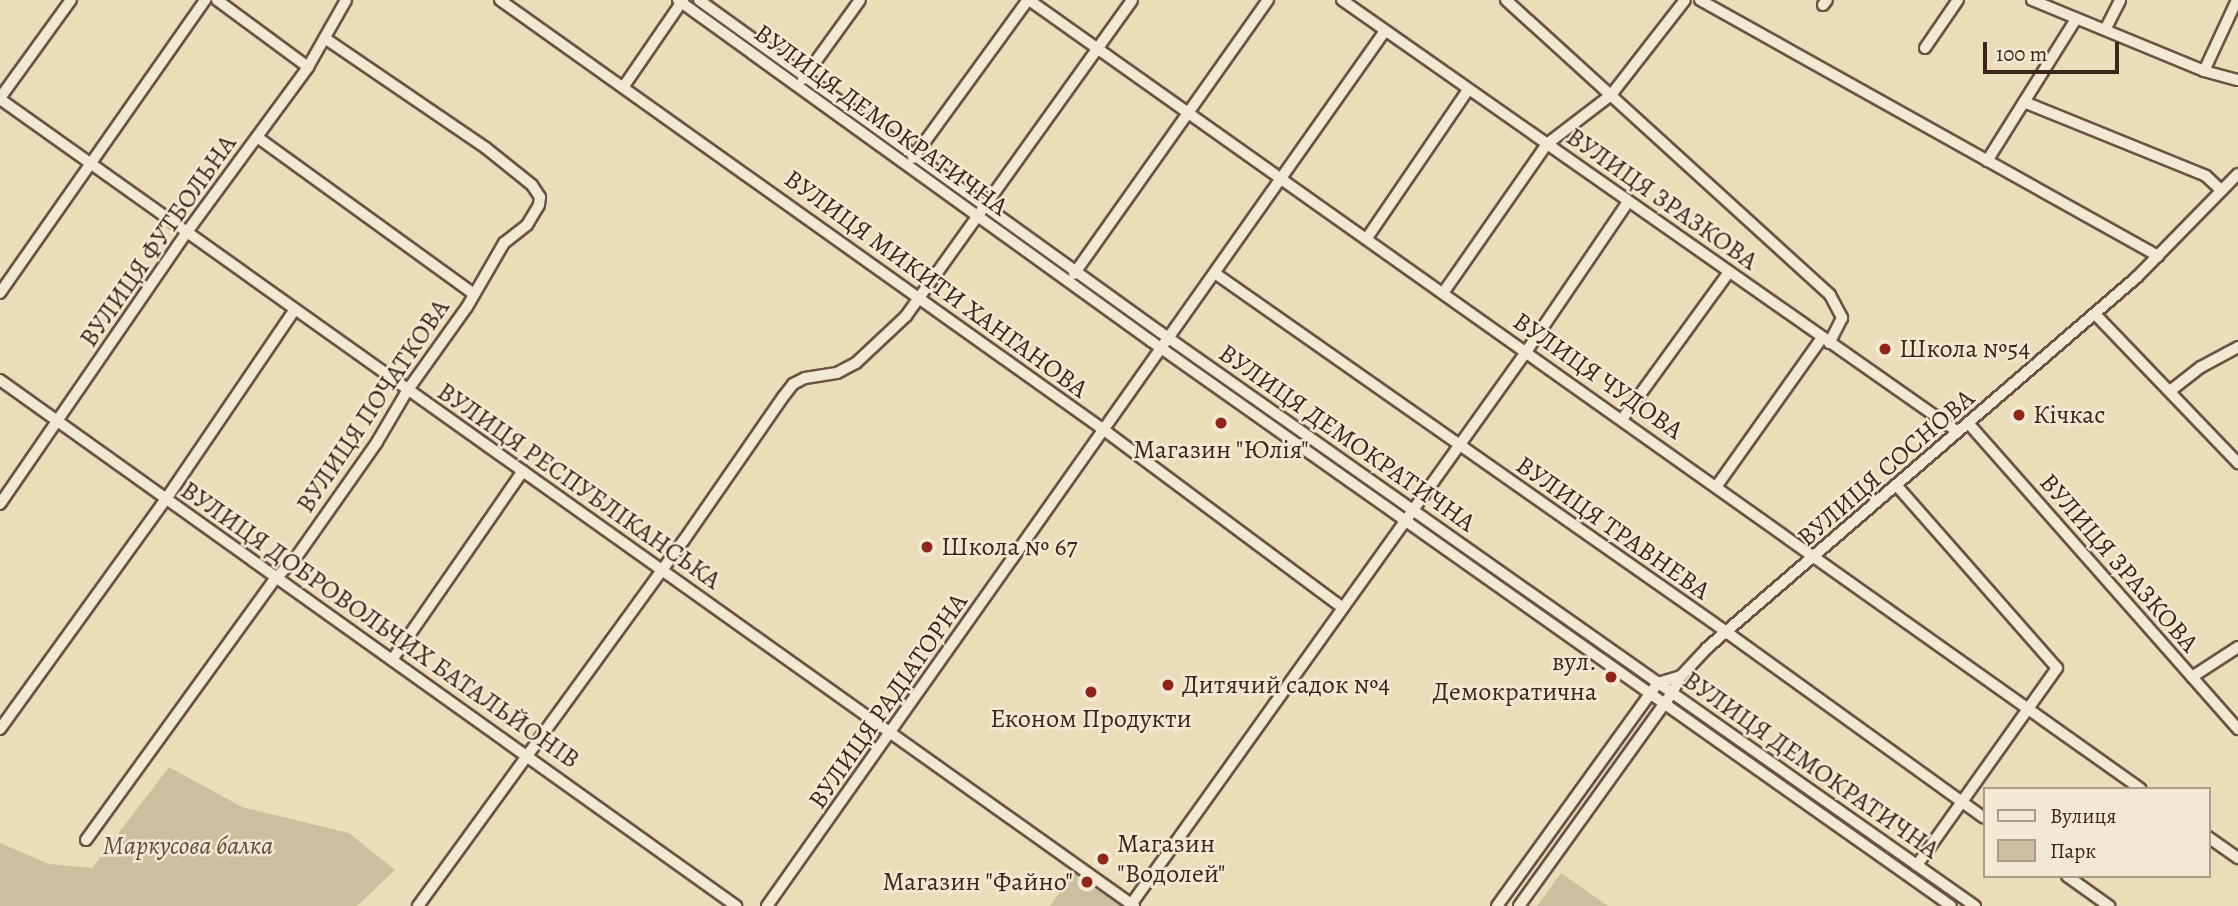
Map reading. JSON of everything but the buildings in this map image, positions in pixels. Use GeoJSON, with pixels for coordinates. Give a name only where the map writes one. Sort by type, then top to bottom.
{"type":"FeatureCollection","features":[{"type":"Feature","properties":{"kind":"street"},"geometry":{"type":"LineString","coordinates":[[0,99],[71,0]]}},
{"type":"Feature","properties":{"kind":"street"},"geometry":{"type":"LineString","coordinates":[[0,293],[205,0]]}},
{"type":"Feature","properties":{"kind":"street"},"geometry":{"type":"LineString","coordinates":[[217,0],[308,67]]}},
{"type":"Feature","properties":{"kind":"street","name":"ВУЛИЦЯ ФУТБОЛЬНА"},"geometry":{"type":"LineString","coordinates":[[0,504],[187,232],[308,67],[346,0]]}},
{"type":"Feature","properties":{"kind":"street","name":"ВУЛИЦЯ МИКИТИ ХАНГАНОВА"},"geometry":{"type":"LineString","coordinates":[[500,0],[920,297],[1343,608]]}},
{"type":"Feature","properties":{"kind":"street","name":"ВУЛИЦЯ ДЕМОКРАТИЧНА"},"geometry":{"type":"LineString","coordinates":[[699,0],[1170,339],[1975,906]]}},
{"type":"Feature","properties":{"kind":"street"},"geometry":{"type":"LineString","coordinates":[[797,86],[860,0]]}},
{"type":"Feature","properties":{"kind":"street"},"geometry":{"type":"LineString","coordinates":[[908,166],[1029,0]]}},
{"type":"Feature","properties":{"kind":"street","name":"ВУЛИЦЯ ЧУДОВА"},"geometry":{"type":"LineString","coordinates":[[1029,0],[1063,21],[1097,50],[1623,418],[2138,787]]}},
{"type":"Feature","properties":{"kind":"street"},"geometry":{"type":"LineString","coordinates":[[418,906],[661,568],[684,540],[793,384],[805,378],[837,373],[856,363],[906,316],[1132,0]]}},
{"type":"Feature","properties":{"kind":"street"},"geometry":{"type":"LineString","coordinates":[[1069,281],[1268,0]]}},
{"type":"Feature","properties":{"kind":"street","name":"ВУЛИЦЯ ЗРАЗКОВА"},"geometry":{"type":"LineString","coordinates":[[1342,0],[1958,432]]}},
{"type":"Feature","properties":{"kind":"street"},"geometry":{"type":"LineString","coordinates":[[1506,0],[1836,303],[1842,318],[1716,487]]}},
{"type":"Feature","properties":{"kind":"street"},"geometry":{"type":"LineString","coordinates":[[1443,293],[1547,144],[1611,95],[1685,0]]}},
{"type":"Feature","properties":{"kind":"street"},"geometry":{"type":"LineString","coordinates":[[1700,0],[2158,256]]}},
{"type":"Feature","properties":{"kind":"street"},"geometry":{"type":"LineString","coordinates":[[1925,48],[1958,0]]}},
{"type":"Feature","properties":{"kind":"street"},"geometry":{"type":"LineString","coordinates":[[2032,0],[2076,19],[2106,28],[2204,71],[2238,80]]}},
{"type":"Feature","properties":{"kind":"street"},"geometry":{"type":"LineString","coordinates":[[2106,28],[2120,0]]}},
{"type":"Feature","properties":{"kind":"street"},"geometry":{"type":"LineString","coordinates":[[2204,71],[2237,0]]}},
{"type":"Feature","properties":{"kind":"street"},"geometry":{"type":"LineString","coordinates":[[624,86],[681,1]]}},
{"type":"Feature","properties":{"kind":"street","name":"ВУЛИЦЯ ДЕМОКРАТИЧНА"},"geometry":{"type":"LineString","coordinates":[[681,1],[1163,349],[1951,906]]}},
{"type":"Feature","properties":{"kind":"street"},"geometry":{"type":"LineString","coordinates":[[1987,161],[2076,19]]}},
{"type":"Feature","properties":{"kind":"street"},"geometry":{"type":"LineString","coordinates":[[1170,339],[1385,31]]}},
{"type":"Feature","properties":{"kind":"street","name":"ВУЛИЦЯ ПОЧАТКОВА"},"geometry":{"type":"LineString","coordinates":[[86,840],[276,578],[298,556],[377,442],[407,391],[474,294],[504,243],[527,225],[540,197],[532,185],[486,148],[324,38]]}},
{"type":"Feature","properties":{"kind":"street"},"geometry":{"type":"LineString","coordinates":[[1367,239],[1468,90]]}},
{"type":"Feature","properties":{"kind":"street","name":"ВУЛИЦЯ РЕСПУБЛІКАНСЬКА"},"geometry":{"type":"LineString","coordinates":[[0,99],[294,311],[661,568],[1132,905]]}},
{"type":"Feature","properties":{"kind":"street"},"geometry":{"type":"LineString","coordinates":[[2024,102],[2206,176],[2221,190]]}},
{"type":"Feature","properties":{"kind":"street"},"geometry":{"type":"LineString","coordinates":[[257,137],[474,294]]}},
{"type":"Feature","properties":{"kind":"street","name":"ВУЛИЦЯ СОСНОВА"},"geometry":{"type":"LineString","coordinates":[[1681,676],[1725,631],[1816,556],[2095,314],[2158,256],[2238,174]]}},
{"type":"Feature","properties":{"kind":"street"},"geometry":{"type":"LineString","coordinates":[[1132,905],[1457,445],[1527,352],[1628,202]]}},
{"type":"Feature","properties":{"kind":"street"},"geometry":{"type":"LineString","coordinates":[[1623,418],[1728,272]]}},
{"type":"Feature","properties":{"kind":"street","name":"ВУЛИЦЯ ТРАВНЕВА"},"geometry":{"type":"LineString","coordinates":[[1216,274],[1725,631],[1982,817]]}},
{"type":"Feature","properties":{"kind":"street"},"geometry":{"type":"LineString","coordinates":[[0,729],[166,499],[294,311]]}},
{"type":"Feature","properties":{"kind":"street"},"geometry":{"type":"LineString","coordinates":[[2095,314],[2234,452],[2238,463]]}},
{"type":"Feature","properties":{"kind":"street","name":"ВУЛИЦЯ РАДІАТОРНА"},"geometry":{"type":"LineString","coordinates":[[767,906],[1170,339]]}},
{"type":"Feature","properties":{"kind":"street"},"geometry":{"type":"LineString","coordinates":[[2170,391],[2201,368],[2238,347]]}},
{"type":"Feature","properties":{"kind":"street","name":"ВУЛИЦЯ ДОБРОВОЛЬЧИХ БАТАЛЬЙОНІВ"},"geometry":{"type":"LineString","coordinates":[[0,380],[736,906]]}},
{"type":"Feature","properties":{"kind":"street","name":"ВУЛИЦЯ ЗРАЗКОВА"},"geometry":{"type":"LineString","coordinates":[[1969,424],[2238,729]]}},
{"type":"Feature","properties":{"kind":"street"},"geometry":{"type":"LineString","coordinates":[[392,660],[523,471]]}},
{"type":"Feature","properties":{"kind":"street"},"geometry":{"type":"LineString","coordinates":[[1897,486],[2055,664],[2057,670],[1917,865]]}},
{"type":"Feature","properties":{"kind":"street"},"geometry":{"type":"LineString","coordinates":[[2192,677],[2238,647]]}},
{"type":"Feature","properties":{"kind":"street"},"geometry":{"type":"LineString","coordinates":[[1497,906],[1658,683],[1681,676]]}},
{"type":"Feature","properties":{"kind":"street"},"geometry":{"type":"LineString","coordinates":[[1519,906],[1665,703],[1681,676]]}},
{"type":"Feature","properties":{"kind":"street"},"geometry":{"type":"LineString","coordinates":[[2210,838],[2238,858]]}},
{"type":"Feature","properties":{"kind":"street"},"geometry":{"type":"LineString","coordinates":[[2070,878],[2109,906]]}},
{"type":"Feature","properties":{"kind":"green space","name":"Маркусова балка"},"geometry":{"type":"Polygon","coordinates":[[[169,767],[242,807],[349,833],[395,870],[357,906],[0,906],[0,843],[49,864],[92,868],[169,767]]]}},
{"type":"Feature","properties":{"kind":"green space"},"geometry":{"type":"Polygon","coordinates":[[[1075,871],[1123,906],[1050,906],[1075,871]]]}},
{"type":"Feature","properties":{"kind":"green space"},"geometry":{"type":"Polygon","coordinates":[[[1561,873],[1608,906],[1537,906],[1561,873]]]}},
{"type":"Feature","properties":{"kind":"place","name":"Школа №54"},"geometry":{"type":"Point","coordinates":[1885,349]}},
{"type":"Feature","properties":{"kind":"place","name":"Кічкас"},"geometry":{"type":"Point","coordinates":[2019,415]}},
{"type":"Feature","properties":{"kind":"place","name":"Магазин \"Юлія\""},"geometry":{"type":"Point","coordinates":[1221,423]}},
{"type":"Feature","properties":{"kind":"place","name":"Школа № 67"},"geometry":{"type":"Point","coordinates":[927,547]}},
{"type":"Feature","properties":{"kind":"place","name":"вул. Демократична"},"geometry":{"type":"Point","coordinates":[1611,677]}},
{"type":"Feature","properties":{"kind":"place","name":"Дитячий садок №4"},"geometry":{"type":"Point","coordinates":[1168,685]}},
{"type":"Feature","properties":{"kind":"place","name":"Економ Продукти"},"geometry":{"type":"Point","coordinates":[1091,692]}},
{"type":"Feature","properties":{"kind":"place","name":"Магазин \"Водолей\""},"geometry":{"type":"Point","coordinates":[1103,859]}},
{"type":"Feature","properties":{"kind":"place","name":"Магазин \"Файно\""},"geometry":{"type":"Point","coordinates":[1087,882]}}]}
